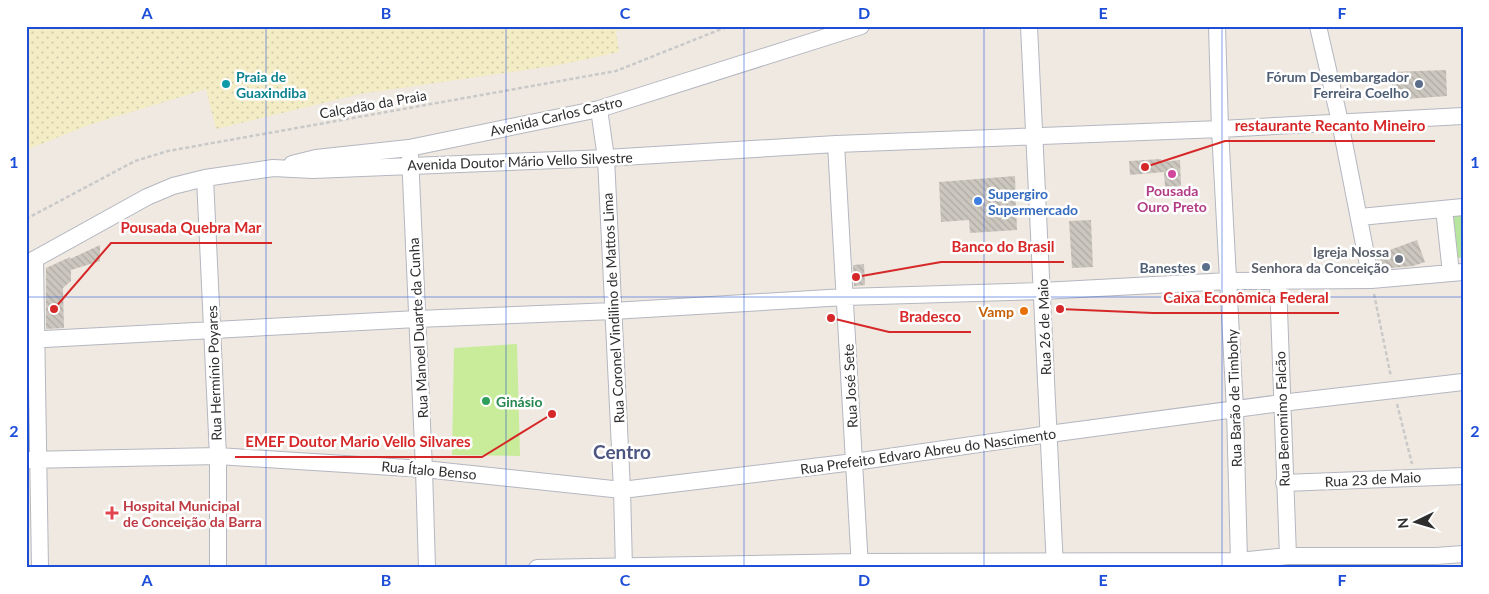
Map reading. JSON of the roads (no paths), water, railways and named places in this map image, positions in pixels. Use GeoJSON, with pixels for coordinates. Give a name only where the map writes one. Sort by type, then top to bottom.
{"type":"FeatureCollection","features":[{"type":"Feature","properties":{"kind":"street","name":"Avenida Carlos Castro"},"geometry":{"type":"LineString","coordinates":[[273,168],[316,158],[409,148],[599,109],[861,26]]}},
{"type":"Feature","properties":{"kind":"street","name":"Rua 26 de Maio"},"geometry":{"type":"LineString","coordinates":[[1029,26],[1055,565]]}},
{"type":"Feature","properties":{"kind":"street","name":"Rua Barão de Timbohy"},"geometry":{"type":"LineString","coordinates":[[1217,26],[1220,129],[1235,410],[1239,560]]}},
{"type":"Feature","properties":{"kind":"street"},"geometry":{"type":"LineString","coordinates":[[1318,26],[1360,217],[1371,280]]}},
{"type":"Feature","properties":{"kind":"street","name":"Rua Coronel Vindilino de Mattos Lima"},"geometry":{"type":"LineString","coordinates":[[599,109],[606,158],[624,567]]}},
{"type":"Feature","properties":{"kind":"street","name":"Avenida Doutor Mário Vello Silvestre"},"geometry":{"type":"LineString","coordinates":[[31,262],[147,197],[173,186],[205,178],[273,168],[312,170],[606,158],[836,144],[1220,129],[1463,116]]}},
{"type":"Feature","properties":{"kind":"street","name":"Rua José Sete"},"geometry":{"type":"LineString","coordinates":[[836,144],[860,565]]}},
{"type":"Feature","properties":{"kind":"street","name":"Rua Manoel Duarte da Cunha"},"geometry":{"type":"LineString","coordinates":[[409,148],[427,568]]}},
{"type":"Feature","properties":{"kind":"street","name":"Rua Hermínio Poyares"},"geometry":{"type":"LineString","coordinates":[[205,178],[218,456],[218,568]]}},
{"type":"Feature","properties":{"kind":"street"},"geometry":{"type":"LineString","coordinates":[[1360,217],[1463,207]]}},
{"type":"Feature","properties":{"kind":"street"},"geometry":{"type":"LineString","coordinates":[[31,340],[417,319],[613,311],[845,297],[1042,291],[1229,281],[1371,280],[1457,272],[1444,209]]}},
{"type":"Feature","properties":{"kind":"street"},"geometry":{"type":"LineString","coordinates":[[31,262],[32,460],[40,568]]}},
{"type":"Feature","properties":{"kind":"street","name":"Rua Benomimo Falcão"},"geometry":{"type":"LineString","coordinates":[[1278,282],[1288,556]]}},
{"type":"Feature","properties":{"kind":"street","name":"Rua Prefeito Edvaro Abreu do Nascimento"},"geometry":{"type":"LineString","coordinates":[[622,490],[854,462],[1282,403],[1463,382]]}},
{"type":"Feature","properties":{"kind":"street","name":"Rua Ítalo Benso"},"geometry":{"type":"LineString","coordinates":[[32,460],[218,456],[424,469],[622,490]]}},
{"type":"Feature","properties":{"kind":"street","name":"Rua 23 de Maio"},"geometry":{"type":"LineString","coordinates":[[1284,483],[1463,476]]}},
{"type":"Feature","properties":{"kind":"street"},"geometry":{"type":"LineString","coordinates":[[537,568],[1055,565],[1239,560],[1288,556],[1437,562],[1463,554]]}},
{"type":"Feature","properties":{"kind":"place","name":"Praia de Guaxindiba"},"geometry":{"type":"Point","coordinates":[226,84]}},
{"type":"Feature","properties":{"kind":"place","name":"Fórum Desembargador Ferreira Coelho"},"geometry":{"type":"Point","coordinates":[1419,84]}},
{"type":"Feature","properties":{"kind":"place","name":"restaurante Recanto Mineiro"},"geometry":{"type":"Point","coordinates":[1145,167]}},
{"type":"Feature","properties":{"kind":"place","name":"Pousada Ouro Preto"},"geometry":{"type":"Point","coordinates":[1172,174]}},
{"type":"Feature","properties":{"kind":"place","name":"Supergiro Supermercado"},"geometry":{"type":"Point","coordinates":[978,201]}},
{"type":"Feature","properties":{"kind":"place","name":"Igreja Nossa Senhora da Conceição"},"geometry":{"type":"Point","coordinates":[1399,259]}},
{"type":"Feature","properties":{"kind":"place","name":"Banestes"},"geometry":{"type":"Point","coordinates":[1206,267]}},
{"type":"Feature","properties":{"kind":"place","name":"Banco do Brasil"},"geometry":{"type":"Point","coordinates":[856,277]}},
{"type":"Feature","properties":{"kind":"place","name":"Pousada Quebra Mar"},"geometry":{"type":"Point","coordinates":[54,309]}},
{"type":"Feature","properties":{"kind":"place","name":"Caixa Econômica Federal"},"geometry":{"type":"Point","coordinates":[1060,309]}},
{"type":"Feature","properties":{"kind":"place","name":"Vamp"},"geometry":{"type":"Point","coordinates":[1024,311]}},
{"type":"Feature","properties":{"kind":"place","name":"Bradesco"},"geometry":{"type":"Point","coordinates":[831,318]}},
{"type":"Feature","properties":{"kind":"place","name":"Ginásio"},"geometry":{"type":"Point","coordinates":[486,401]}},
{"type":"Feature","properties":{"kind":"place","name":"EMEF Doutor Mario Vello Silvares"},"geometry":{"type":"Point","coordinates":[552,414]}},
{"type":"Feature","properties":{"kind":"place","name":"Hospital Municipal de Conceição da Barra"},"geometry":{"type":"Point","coordinates":[112,513]}},
{"type":"Feature","properties":{"kind":"district","name":"Centro"},"geometry":{"type":"Point","coordinates":[622,451]}}]}
